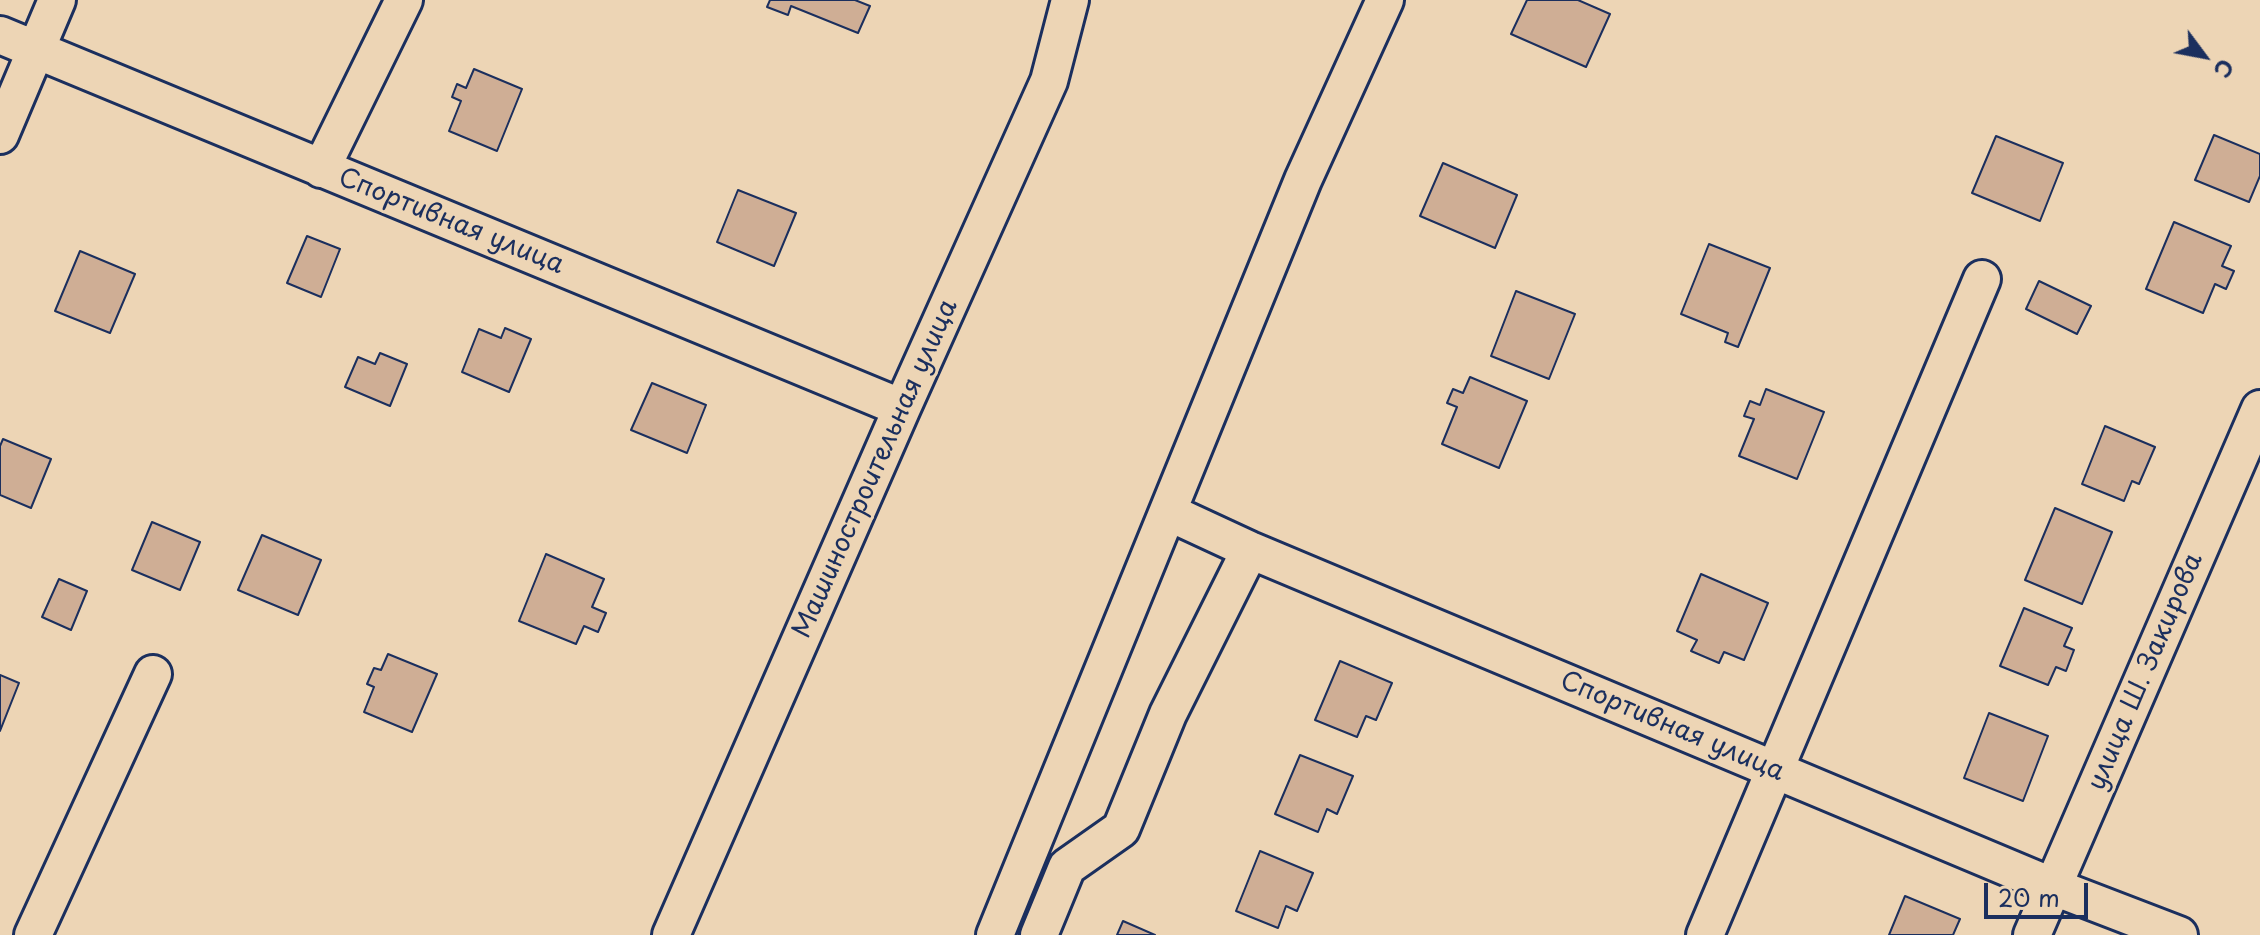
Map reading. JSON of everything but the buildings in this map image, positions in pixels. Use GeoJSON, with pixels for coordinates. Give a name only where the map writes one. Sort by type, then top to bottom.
{"type":"FeatureCollection","features":[{"type":"Feature","properties":{"kind":"street"},"geometry":{"type":"LineString","coordinates":[[0,135],[57,0]]}},
{"type":"Feature","properties":{"kind":"street"},"geometry":{"type":"LineString","coordinates":[[321,169],[404,0]]}},
{"type":"Feature","properties":{"kind":"street","name":"Машиностроительная улица"},"geometry":{"type":"LineString","coordinates":[[671,935],[1049,81],[1070,0]]}},
{"type":"Feature","properties":{"kind":"street"},"geometry":{"type":"LineString","coordinates":[[995,935],[1303,180],[1385,0]]}},
{"type":"Feature","properties":{"kind":"street","name":"Спортивная улица"},"geometry":{"type":"LineString","coordinates":[[0,35],[902,408]]}},
{"type":"Feature","properties":{"kind":"street"},"geometry":{"type":"LineString","coordinates":[[1705,935],[1982,279]]}},
{"type":"Feature","properties":{"kind":"street","name":"улица Ш. Закирова"},"geometry":{"type":"LineString","coordinates":[[2032,935],[2260,410]]}},
{"type":"Feature","properties":{"kind":"street","name":"Спортивная улица"},"geometry":{"type":"LineString","coordinates":[[1168,512],[1250,550],[1774,770],[2054,887],[2179,935]]}},
{"type":"Feature","properties":{"kind":"street"},"geometry":{"type":"LineString","coordinates":[[1039,935],[1067,867],[1121,829],[1168,714],[1250,550]]}},
{"type":"Feature","properties":{"kind":"street"},"geometry":{"type":"LineString","coordinates":[[33,935],[153,674]]}}]}
